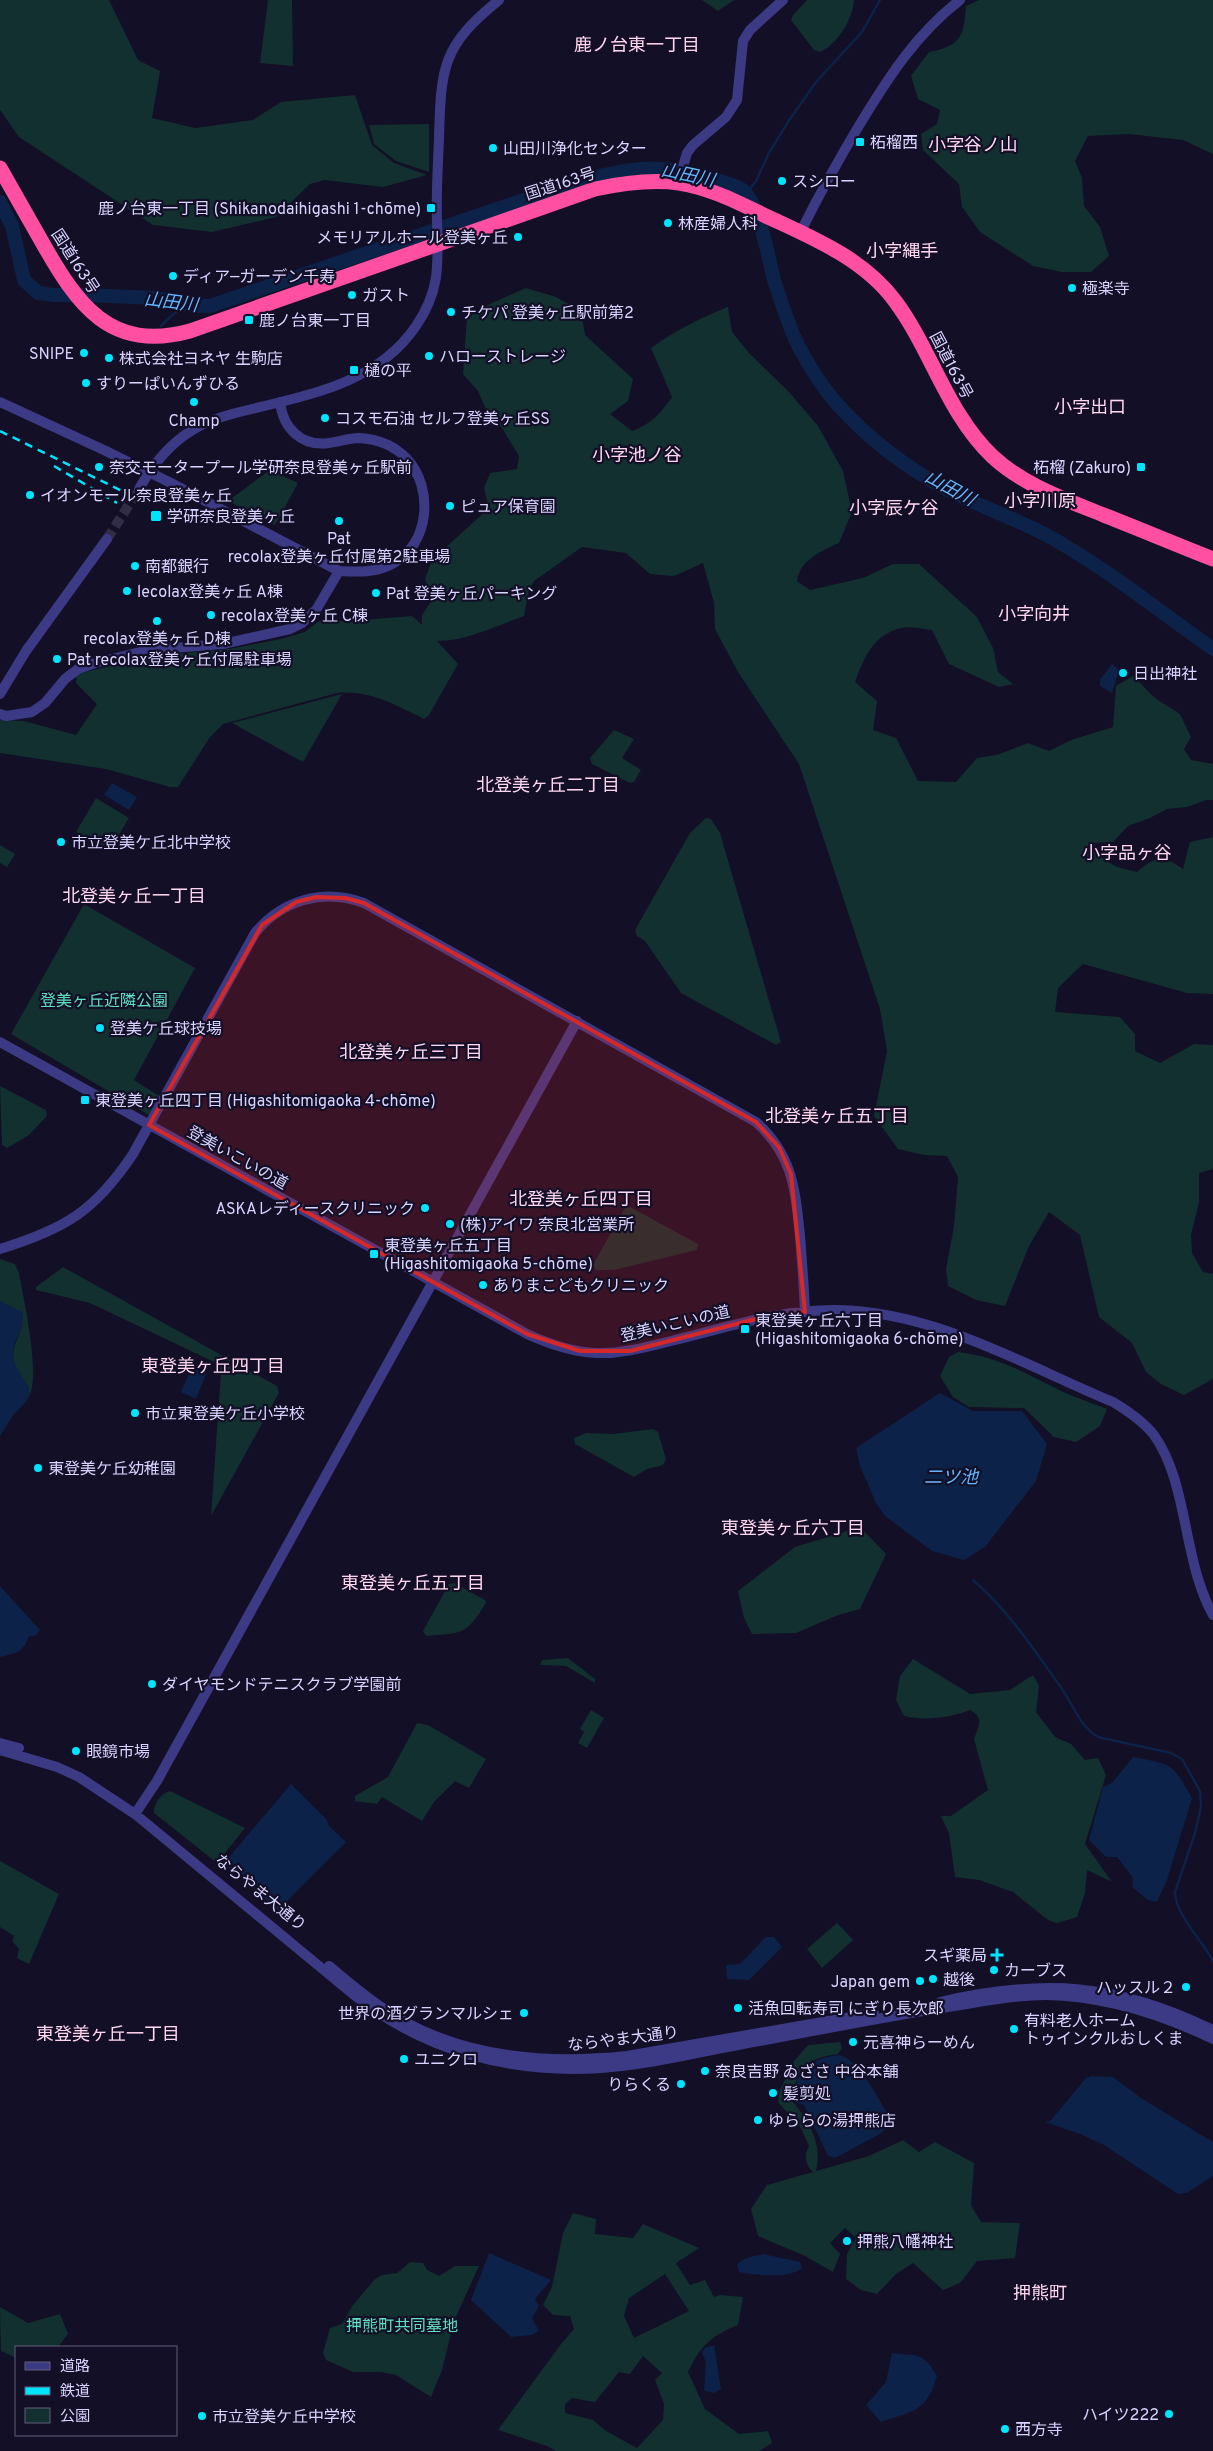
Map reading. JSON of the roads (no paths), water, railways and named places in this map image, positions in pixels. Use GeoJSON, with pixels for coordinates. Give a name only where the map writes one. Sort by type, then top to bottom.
{"type":"FeatureCollection","features":[{"type":"Feature","properties":{"kind":"highway","name":"国道163号"},"geometry":{"type":"LineString","coordinates":[[0,168],[79,302],[95,317],[125,333],[144,336],[174,335],[595,188],[629,182],[679,179],[716,193],[801,231],[861,268],[893,299],[926,352],[959,414],[990,454],[1003,466],[1055,496],[1213,559]]}},
{"type":"Feature","properties":{"kind":"street"},"geometry":{"type":"LineString","coordinates":[[139,489],[158,460],[171,446],[192,431],[219,418],[330,389],[348,382],[384,359],[406,339],[425,312],[433,296],[439,267],[437,217],[439,99],[444,68],[454,46],[469,25],[499,0]]}},
{"type":"Feature","properties":{"kind":"street"},"geometry":{"type":"LineString","coordinates":[[679,179],[684,161],[693,145],[726,117],[737,100],[743,41],[750,30],[783,0]]}},
{"type":"Feature","properties":{"kind":"street"},"geometry":{"type":"LineString","coordinates":[[801,231],[830,175],[892,71],[928,28],[960,0]]}},
{"type":"Feature","properties":{"kind":"street"},"geometry":{"type":"LineString","coordinates":[[0,402],[169,482],[339,572],[366,572],[381,569],[402,557],[417,537],[425,516],[424,494],[421,483],[416,471],[407,459],[398,451],[381,442],[359,438],[319,444],[308,442],[299,437],[285,420],[280,402]]}},
{"type":"Feature","properties":{"kind":"street"},"geometry":{"type":"LineString","coordinates":[[0,694],[26,651],[106,539]]}},
{"type":"Feature","properties":{"kind":"street"},"geometry":{"type":"LineString","coordinates":[[0,714],[20,715],[32,712],[46,702],[65,679],[78,669],[95,663],[148,650],[223,644],[290,629],[302,623],[316,610],[339,572]]}},
{"type":"Feature","properties":{"kind":"street"},"geometry":{"type":"LineString","coordinates":[[0,1249],[46,1234],[72,1220],[92,1205],[118,1178],[255,934],[277,912],[306,899],[335,896],[364,903],[746,1115],[772,1138],[788,1165],[796,1192],[805,1312]]}},
{"type":"Feature","properties":{"kind":"street"},"geometry":{"type":"LineString","coordinates":[[0,1750],[57,1767],[79,1777],[136,1812],[157,1781],[577,1021]]}},
{"type":"Feature","properties":{"kind":"street","name":"登美いこいの道"},"geometry":{"type":"LineString","coordinates":[[0,1042],[540,1340],[594,1352],[630,1351],[752,1320],[805,1312],[837,1310],[868,1313],[900,1317],[957,1334],[1112,1402],[1134,1416],[1153,1435],[1170,1463],[1193,1568],[1213,1615]]}},
{"type":"Feature","properties":{"kind":"street","name":"ならやま大通り"},"geometry":{"type":"LineString","coordinates":[[0,1743],[59,1762],[103,1785],[377,2005],[426,2031],[476,2049],[518,2058],[587,2060],[627,2056],[1027,1987],[1067,1987],[1124,1995],[1178,2013],[1213,2030]]}},
{"type":"Feature","properties":{"kind":"street","name":"ならやま大通り"},"geometry":{"type":"LineString","coordinates":[[136,1812],[298,1949],[385,2018],[433,2043],[480,2059],[508,2065],[560,2069],[599,2068],[658,2060],[806,2034],[882,2017],[1006,1998],[1046,1995],[1127,2006],[1178,2022],[1213,2039]]}},
{"type":"Feature","properties":{"kind":"water"},"geometry":{"type":"Polygon","coordinates":[[[1112,664],[1119,670],[1112,693],[1100,686],[1100,680],[1112,664]]]}},
{"type":"Feature","properties":{"kind":"water"},"geometry":{"type":"Polygon","coordinates":[[[112,783],[137,797],[129,810],[104,795],[112,783]]]}},
{"type":"Feature","properties":{"kind":"water"},"geometry":{"type":"Polygon","coordinates":[[[0,1301],[22,1312],[21,1330],[13,1353],[16,1365],[28,1386],[29,1395],[0,1436],[0,1301]]]}},
{"type":"Feature","properties":{"kind":"water"},"geometry":{"type":"Polygon","coordinates":[[[192,1367],[207,1372],[196,1399],[181,1392],[192,1367]]]}},
{"type":"Feature","properties":{"kind":"water","name":"二ツ池"},"geometry":{"type":"Polygon","coordinates":[[[940,1393],[973,1411],[1022,1411],[1047,1444],[1036,1481],[985,1547],[964,1560],[932,1551],[885,1516],[876,1503],[860,1466],[856,1448],[940,1393]]]}},
{"type":"Feature","properties":{"kind":"water"},"geometry":{"type":"Polygon","coordinates":[[[0,1586],[40,1630],[35,1636],[29,1636],[19,1651],[0,1657],[0,1586]]]}},
{"type":"Feature","properties":{"kind":"water"},"geometry":{"type":"Polygon","coordinates":[[[1133,1757],[1170,1767],[1180,1778],[1192,1798],[1167,1880],[1157,1902],[1148,1900],[1132,1887],[1133,1878],[1117,1857],[1106,1857],[1089,1840],[1103,1787],[1112,1783],[1133,1757]]]}},
{"type":"Feature","properties":{"kind":"water"},"geometry":{"type":"Polygon","coordinates":[[[291,1784],[346,1842],[278,1910],[224,1863],[291,1784]]]}},
{"type":"Feature","properties":{"kind":"water"},"geometry":{"type":"Polygon","coordinates":[[[766,1937],[774,1937],[782,1947],[749,1980],[727,1979],[726,1965],[740,1964],[766,1937]]]}},
{"type":"Feature","properties":{"kind":"water"},"geometry":{"type":"Polygon","coordinates":[[[838,2055],[846,2058],[861,2071],[889,2117],[886,2128],[880,2134],[835,2158],[828,2156],[804,2105],[797,2103],[793,2093],[799,2077],[809,2066],[822,2059],[838,2055]]]}},
{"type":"Feature","properties":{"kind":"water"},"geometry":{"type":"Polygon","coordinates":[[[1091,2076],[1113,2077],[1141,2098],[1213,2142],[1213,2176],[1187,2193],[1178,2194],[1104,2145],[1080,2134],[1045,2122],[1050,2121],[1086,2078],[1091,2076]]]}},
{"type":"Feature","properties":{"kind":"water"},"geometry":{"type":"Polygon","coordinates":[[[489,2253],[551,2280],[535,2299],[539,2306],[532,2318],[539,2331],[532,2335],[511,2337],[471,2300],[489,2253]]]}},
{"type":"Feature","properties":{"kind":"water"},"geometry":{"type":"Polygon","coordinates":[[[763,2254],[800,2262],[802,2268],[789,2274],[781,2275],[739,2272],[737,2264],[746,2258],[763,2254]]]}},
{"type":"Feature","properties":{"kind":"water"},"geometry":{"type":"Polygon","coordinates":[[[714,2345],[721,2389],[714,2393],[704,2391],[706,2363],[702,2352],[705,2348],[714,2345]]]}},
{"type":"Feature","properties":{"kind":"water"},"geometry":{"type":"Polygon","coordinates":[[[892,2353],[914,2355],[924,2359],[937,2376],[929,2397],[917,2408],[881,2422],[866,2405],[886,2382],[892,2353]]]}},
{"type":"Feature","properties":{"kind":"waterway"},"geometry":{"type":"LineString","coordinates":[[747,193],[756,181],[770,151],[790,119],[816,82],[862,32],[880,0]]}},
{"type":"Feature","properties":{"kind":"waterway","name":"山田川"},"geometry":{"type":"LineString","coordinates":[[0,202],[12,226],[24,280],[38,293],[156,298],[196,306],[210,306],[583,180],[617,172],[663,169],[695,174],[731,184],[741,189],[753,204],[762,230],[774,280],[791,329],[800,348],[811,369],[838,405],[850,417],[875,441],[917,472],[946,489],[1034,529],[1062,544],[1120,582],[1213,649]]}},
{"type":"Feature","properties":{"kind":"waterway"},"geometry":{"type":"LineString","coordinates":[[161,326],[187,304]]}},
{"type":"Feature","properties":{"kind":"waterway"},"geometry":{"type":"LineString","coordinates":[[973,1580],[986,1591],[1021,1632],[1062,1689],[1082,1722],[1092,1733],[1098,1737],[1171,1753],[1182,1759],[1200,1791],[1201,1807],[1195,1833],[1175,1892],[1176,1900],[1184,1918],[1213,1961]]}},
{"type":"Feature","properties":{"kind":"tunnel"},"geometry":{"type":"LineString","coordinates":[[107,539],[139,489]]}},
{"type":"Feature","properties":{"kind":"railway"},"geometry":{"type":"LineString","coordinates":[[0,431],[122,491]]}},
{"type":"Feature","properties":{"kind":"railway"},"geometry":{"type":"LineString","coordinates":[[54,466],[117,503]]}},
{"type":"Feature","properties":{"kind":"place","name":"柘榴西"},"geometry":{"type":"Point","coordinates":[860,142]}},
{"type":"Feature","properties":{"kind":"place","name":"山田川浄化センター"},"geometry":{"type":"Point","coordinates":[493,148]}},
{"type":"Feature","properties":{"kind":"place","name":"スシロー"},"geometry":{"type":"Point","coordinates":[782,181]}},
{"type":"Feature","properties":{"kind":"place","name":"鹿ノ台東一丁目 (Shikanodaihigashi 1-chōme)"},"geometry":{"type":"Point","coordinates":[431,208]}},
{"type":"Feature","properties":{"kind":"place","name":"林産婦人科"},"geometry":{"type":"Point","coordinates":[668,223]}},
{"type":"Feature","properties":{"kind":"place","name":"メモリアルホール登美ヶ丘"},"geometry":{"type":"Point","coordinates":[518,237]}},
{"type":"Feature","properties":{"kind":"place","name":"ディア―ガーデン千寿"},"geometry":{"type":"Point","coordinates":[173,276]}},
{"type":"Feature","properties":{"kind":"place","name":"極楽寺"},"geometry":{"type":"Point","coordinates":[1072,288]}},
{"type":"Feature","properties":{"kind":"place","name":"ガスト"},"geometry":{"type":"Point","coordinates":[352,295]}},
{"type":"Feature","properties":{"kind":"place","name":"チケパ 登美ヶ丘駅前第2"},"geometry":{"type":"Point","coordinates":[451,312]}},
{"type":"Feature","properties":{"kind":"place","name":"鹿ノ台東一丁目"},"geometry":{"type":"Point","coordinates":[249,320]}},
{"type":"Feature","properties":{"kind":"place","name":"SNIPE"},"geometry":{"type":"Point","coordinates":[84,353]}},
{"type":"Feature","properties":{"kind":"place","name":"ハローストレージ"},"geometry":{"type":"Point","coordinates":[429,356]}},
{"type":"Feature","properties":{"kind":"place","name":"株式会社ヨネヤ 生駒店"},"geometry":{"type":"Point","coordinates":[109,358]}},
{"type":"Feature","properties":{"kind":"place","name":"樋の平"},"geometry":{"type":"Point","coordinates":[354,370]}},
{"type":"Feature","properties":{"kind":"place","name":"すりーぱいんずひる"},"geometry":{"type":"Point","coordinates":[86,383]}},
{"type":"Feature","properties":{"kind":"place","name":"Champ"},"geometry":{"type":"Point","coordinates":[194,402]}},
{"type":"Feature","properties":{"kind":"place","name":"コスモ石油 セルフ登美ヶ丘SS"},"geometry":{"type":"Point","coordinates":[325,418]}},
{"type":"Feature","properties":{"kind":"place","name":"奈交モータープール学研奈良登美ヶ丘駅前"},"geometry":{"type":"Point","coordinates":[99,467]}},
{"type":"Feature","properties":{"kind":"place","name":"柘榴 (Zakuro)"},"geometry":{"type":"Point","coordinates":[1141,467]}},
{"type":"Feature","properties":{"kind":"place","name":"イオンモール奈良登美ヶ丘"},"geometry":{"type":"Point","coordinates":[30,495]}},
{"type":"Feature","properties":{"kind":"place","name":"ピュア保育園"},"geometry":{"type":"Point","coordinates":[450,506]}},
{"type":"Feature","properties":{"kind":"place","name":"学研奈良登美ヶ丘"},"geometry":{"type":"Point","coordinates":[156,516]}},
{"type":"Feature","properties":{"kind":"place","name":"Pat recolax登美ヶ丘付属第2駐車場"},"geometry":{"type":"Point","coordinates":[339,521]}},
{"type":"Feature","properties":{"kind":"place","name":"南都銀行"},"geometry":{"type":"Point","coordinates":[135,566]}},
{"type":"Feature","properties":{"kind":"place","name":"lecolax登美ヶ丘 A棟"},"geometry":{"type":"Point","coordinates":[127,591]}},
{"type":"Feature","properties":{"kind":"place","name":"Pat 登美ヶ丘パーキング"},"geometry":{"type":"Point","coordinates":[376,593]}},
{"type":"Feature","properties":{"kind":"place","name":"recolax登美ヶ丘 C棟"},"geometry":{"type":"Point","coordinates":[211,615]}},
{"type":"Feature","properties":{"kind":"place","name":"recolax登美ヶ丘 D棟"},"geometry":{"type":"Point","coordinates":[157,621]}},
{"type":"Feature","properties":{"kind":"place","name":"Pat recolax登美ヶ丘付属駐車場"},"geometry":{"type":"Point","coordinates":[57,659]}},
{"type":"Feature","properties":{"kind":"place","name":"日出神社"},"geometry":{"type":"Point","coordinates":[1123,673]}},
{"type":"Feature","properties":{"kind":"place","name":"市立登美ケ丘北中学校"},"geometry":{"type":"Point","coordinates":[61,842]}},
{"type":"Feature","properties":{"kind":"place","name":"登美ケ丘球技場"},"geometry":{"type":"Point","coordinates":[100,1028]}},
{"type":"Feature","properties":{"kind":"place","name":"東登美ヶ丘四丁目 (Higashitomigaoka 4-chōme)"},"geometry":{"type":"Point","coordinates":[85,1100]}},
{"type":"Feature","properties":{"kind":"place","name":"ASKAレディースクリニック"},"geometry":{"type":"Point","coordinates":[425,1208]}},
{"type":"Feature","properties":{"kind":"place","name":"(株)アイワ 奈良北営業所"},"geometry":{"type":"Point","coordinates":[450,1224]}},
{"type":"Feature","properties":{"kind":"place","name":"東登美ヶ丘五丁目 (Higashitomigaoka 5-chōme)"},"geometry":{"type":"Point","coordinates":[374,1254]}},
{"type":"Feature","properties":{"kind":"place","name":"ありまこどもクリニック"},"geometry":{"type":"Point","coordinates":[483,1285]}},
{"type":"Feature","properties":{"kind":"place","name":"東登美ヶ丘六丁目 (Higashitomigaoka 6-chōme)"},"geometry":{"type":"Point","coordinates":[745,1329]}},
{"type":"Feature","properties":{"kind":"place","name":"市立東登美ケ丘小学校"},"geometry":{"type":"Point","coordinates":[135,1413]}},
{"type":"Feature","properties":{"kind":"place","name":"東登美ケ丘幼稚園"},"geometry":{"type":"Point","coordinates":[38,1468]}},
{"type":"Feature","properties":{"kind":"place","name":"ダイヤモンドテニスクラブ学園前"},"geometry":{"type":"Point","coordinates":[152,1684]}},
{"type":"Feature","properties":{"kind":"place","name":"眼鏡市場"},"geometry":{"type":"Point","coordinates":[76,1751]}},
{"type":"Feature","properties":{"kind":"place","name":"スギ薬局"},"geometry":{"type":"Point","coordinates":[997,1955]}},
{"type":"Feature","properties":{"kind":"place","name":"カーブス"},"geometry":{"type":"Point","coordinates":[994,1970]}},
{"type":"Feature","properties":{"kind":"place","name":"越後"},"geometry":{"type":"Point","coordinates":[933,1979]}},
{"type":"Feature","properties":{"kind":"place","name":"Japan gem"},"geometry":{"type":"Point","coordinates":[920,1981]}},
{"type":"Feature","properties":{"kind":"place","name":"ハッスル２"},"geometry":{"type":"Point","coordinates":[1186,1987]}},
{"type":"Feature","properties":{"kind":"place","name":"活魚回転寿司 にぎり長次郎"},"geometry":{"type":"Point","coordinates":[738,2008]}},
{"type":"Feature","properties":{"kind":"place","name":"世界の酒グランマルシェ"},"geometry":{"type":"Point","coordinates":[524,2013]}},
{"type":"Feature","properties":{"kind":"place","name":"有料老人ホーム トゥインクルおしくま"},"geometry":{"type":"Point","coordinates":[1014,2029]}},
{"type":"Feature","properties":{"kind":"place","name":"元喜神らーめん"},"geometry":{"type":"Point","coordinates":[853,2042]}},
{"type":"Feature","properties":{"kind":"place","name":"ユニクロ"},"geometry":{"type":"Point","coordinates":[404,2059]}},
{"type":"Feature","properties":{"kind":"place","name":"奈良吉野 ゐざさ 中谷本舗"},"geometry":{"type":"Point","coordinates":[705,2071]}},
{"type":"Feature","properties":{"kind":"place","name":"りらくる"},"geometry":{"type":"Point","coordinates":[681,2084]}},
{"type":"Feature","properties":{"kind":"place","name":"髪剪処"},"geometry":{"type":"Point","coordinates":[773,2093]}},
{"type":"Feature","properties":{"kind":"place","name":"ゆららの湯押熊店"},"geometry":{"type":"Point","coordinates":[758,2120]}},
{"type":"Feature","properties":{"kind":"place","name":"押熊八幡神社"},"geometry":{"type":"Point","coordinates":[847,2241]}},
{"type":"Feature","properties":{"kind":"place","name":"ハイツ222"},"geometry":{"type":"Point","coordinates":[1169,2414]}},
{"type":"Feature","properties":{"kind":"place","name":"市立登美ケ丘中学校"},"geometry":{"type":"Point","coordinates":[202,2416]}},
{"type":"Feature","properties":{"kind":"place","name":"西方寺"},"geometry":{"type":"Point","coordinates":[1005,2429]}},
{"type":"Feature","properties":{"kind":"district","name":"鹿ノ台東一丁目"},"geometry":{"type":"Point","coordinates":[637,45]}},
{"type":"Feature","properties":{"kind":"district","name":"小字谷ノ山"},"geometry":{"type":"Point","coordinates":[973,145]}},
{"type":"Feature","properties":{"kind":"district","name":"小字縄手"},"geometry":{"type":"Point","coordinates":[902,251]}},
{"type":"Feature","properties":{"kind":"district","name":"小字出口"},"geometry":{"type":"Point","coordinates":[1090,407]}},
{"type":"Feature","properties":{"kind":"district","name":"小字池ノ谷"},"geometry":{"type":"Point","coordinates":[637,455]}},
{"type":"Feature","properties":{"kind":"district","name":"小字川原"},"geometry":{"type":"Point","coordinates":[1040,501]}},
{"type":"Feature","properties":{"kind":"district","name":"小字辰ケ谷"},"geometry":{"type":"Point","coordinates":[894,508]}},
{"type":"Feature","properties":{"kind":"district","name":"小字向井"},"geometry":{"type":"Point","coordinates":[1034,614]}},
{"type":"Feature","properties":{"kind":"district","name":"北登美ヶ丘二丁目"},"geometry":{"type":"Point","coordinates":[548,785]}},
{"type":"Feature","properties":{"kind":"district","name":"小字品ヶ谷"},"geometry":{"type":"Point","coordinates":[1127,853]}},
{"type":"Feature","properties":{"kind":"district","name":"北登美ヶ丘一丁目"},"geometry":{"type":"Point","coordinates":[134,896]}},
{"type":"Feature","properties":{"kind":"district","name":"北登美ヶ丘三丁目"},"geometry":{"type":"Point","coordinates":[411,1052]}},
{"type":"Feature","properties":{"kind":"district","name":"北登美ヶ丘五丁目"},"geometry":{"type":"Point","coordinates":[837,1116]}},
{"type":"Feature","properties":{"kind":"district","name":"北登美ヶ丘四丁目"},"geometry":{"type":"Point","coordinates":[581,1199]}},
{"type":"Feature","properties":{"kind":"district","name":"東登美ヶ丘四丁目"},"geometry":{"type":"Point","coordinates":[213,1366]}},
{"type":"Feature","properties":{"kind":"district","name":"東登美ヶ丘六丁目"},"geometry":{"type":"Point","coordinates":[793,1528]}},
{"type":"Feature","properties":{"kind":"district","name":"東登美ヶ丘五丁目"},"geometry":{"type":"Point","coordinates":[413,1583]}},
{"type":"Feature","properties":{"kind":"district","name":"東登美ヶ丘一丁目"},"geometry":{"type":"Point","coordinates":[108,2034]}},
{"type":"Feature","properties":{"kind":"district","name":"押熊町"},"geometry":{"type":"Point","coordinates":[1040,2293]}},
{"type":"Feature","properties":{"kind":"park label","name":"登美ヶ丘近隣公園"},"geometry":{"type":"Point","coordinates":[104,1000]}},
{"type":"Feature","properties":{"kind":"park label","name":"押熊町共同墓地"},"geometry":{"type":"Point","coordinates":[402,2325]}}]}
